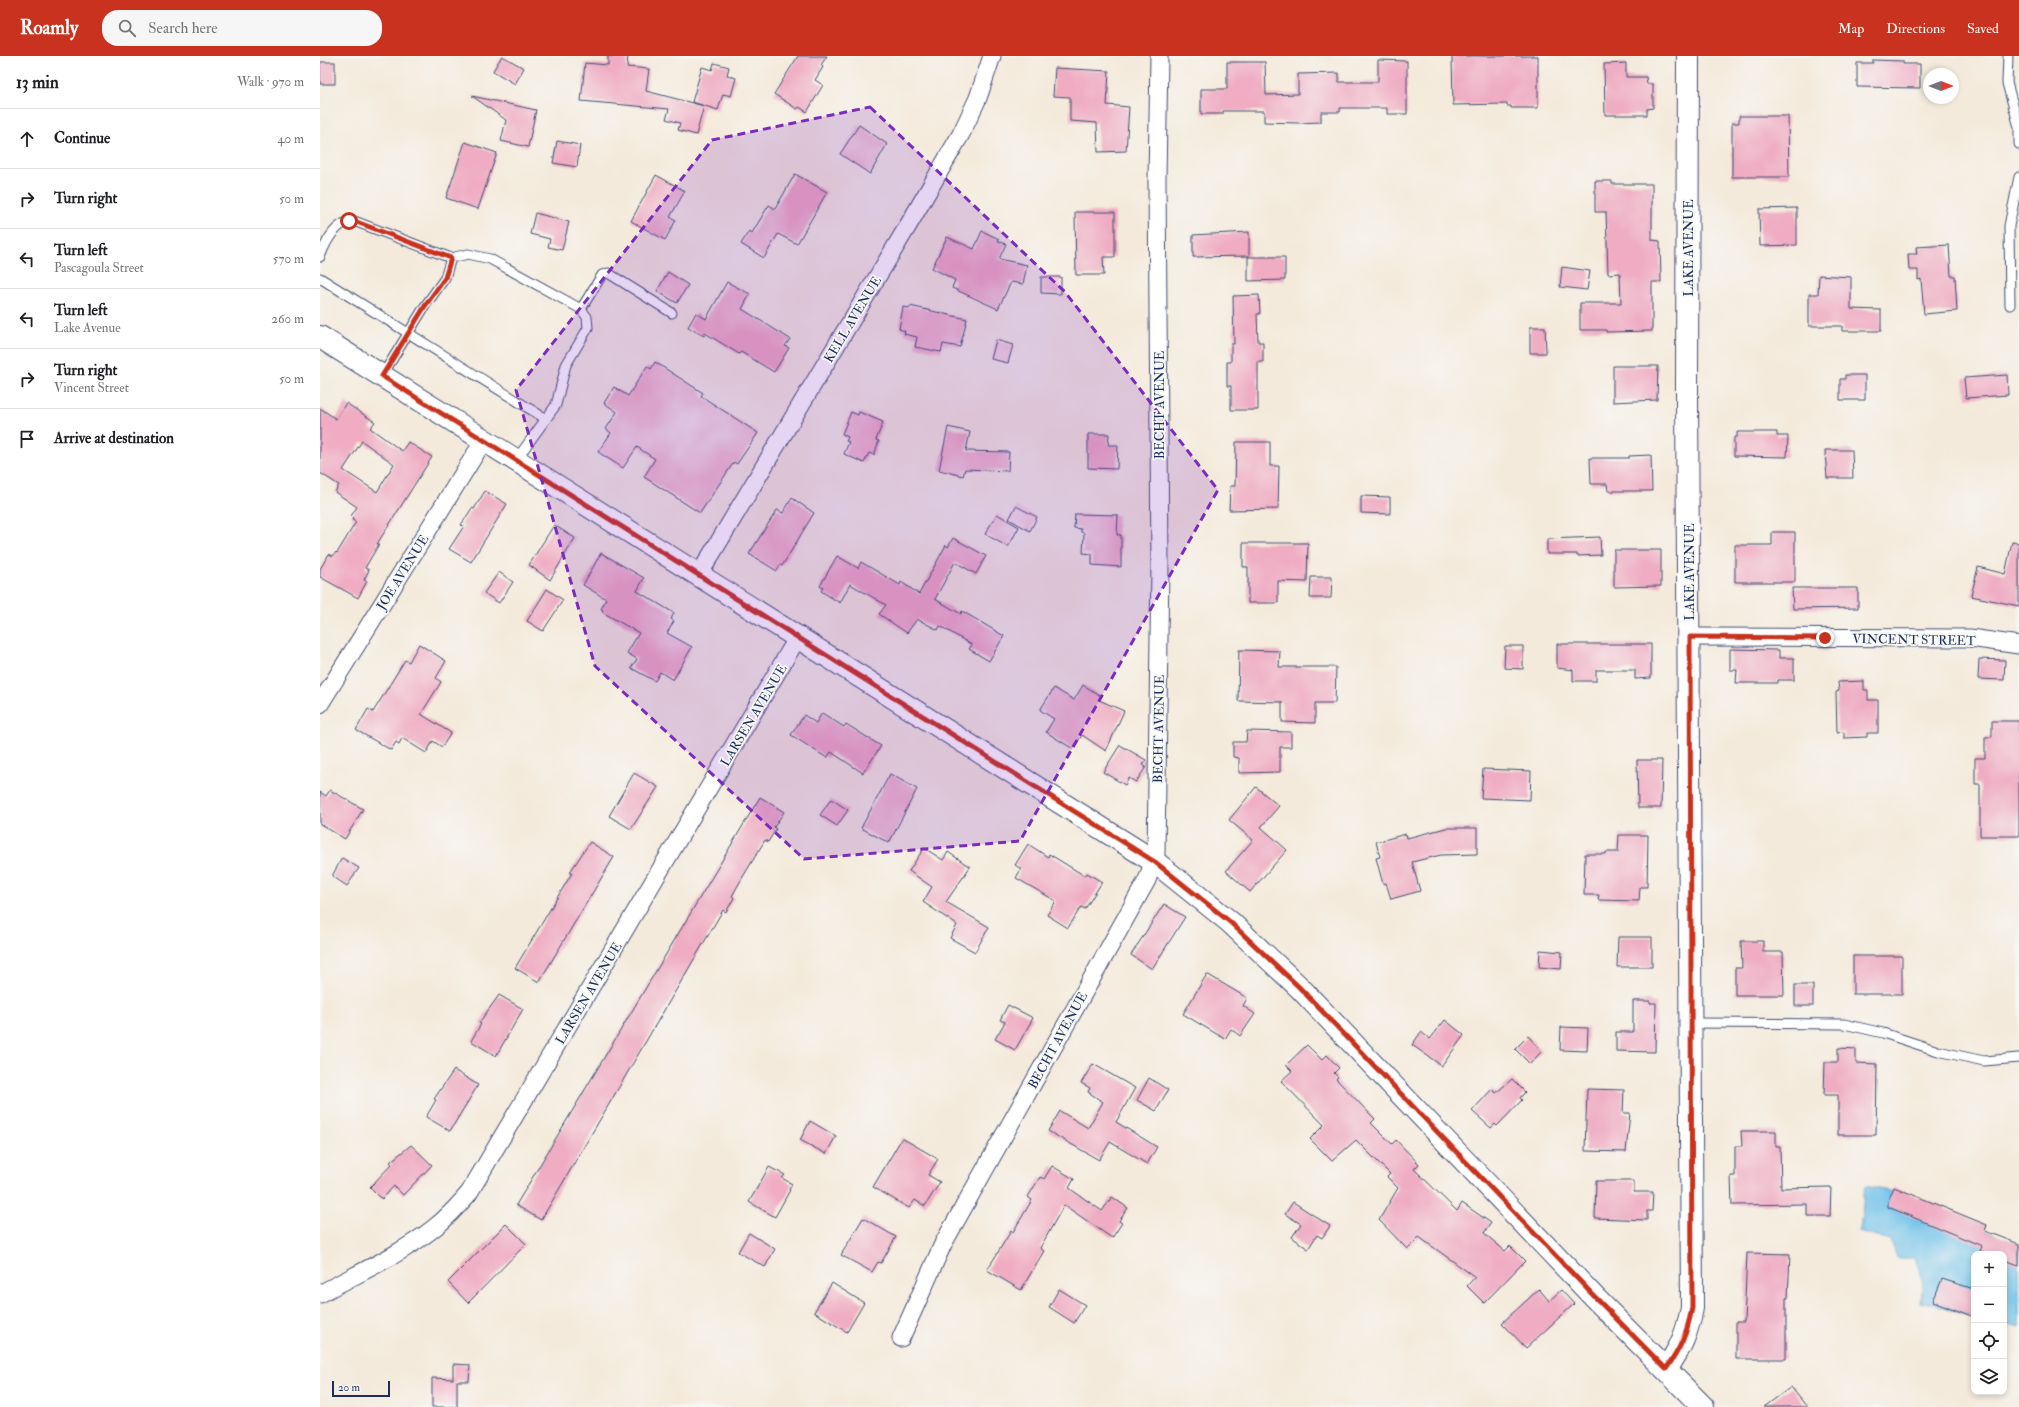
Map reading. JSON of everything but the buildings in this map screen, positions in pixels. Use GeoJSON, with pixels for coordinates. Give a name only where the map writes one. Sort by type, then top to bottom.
{"type":"FeatureCollection","features":[{"type":"Feature","properties":{"kind":"street","name":"KELL AVENUE"},"geometry":{"type":"LineString","coordinates":[[699,575],[961,134],[978,98],[992,56]]}},
{"type":"Feature","properties":{"kind":"street","name":"BECHT AVENUE"},"geometry":{"type":"LineString","coordinates":[[902,1338],[943,1244],[1148,880],[1155,862],[1160,565],[1157,188],[1159,56]]}},
{"type":"Feature","properties":{"kind":"street","name":"LAKE AVENUE"},"geometry":{"type":"LineString","coordinates":[[1666,1369],[1678,1351],[1688,1330],[1692,1308],[1690,637],[1687,388],[1688,56]]}},
{"type":"Feature","properties":{"kind":"street"},"geometry":{"type":"LineString","coordinates":[[320,337],[1155,862],[1230,922],[1299,987],[1594,1296],[1703,1407]]}},
{"type":"Feature","properties":{"kind":"street","name":"JOE AVENUE"},"geometry":{"type":"LineString","coordinates":[[320,704],[484,440]]}},
{"type":"Feature","properties":{"kind":"street","name":"VINCENT STREET"},"geometry":{"type":"LineString","coordinates":[[1690,637],[1970,638],[2019,644]]}},
{"type":"Feature","properties":{"kind":"street","name":"LARSEN AVENUE"},"geometry":{"type":"LineString","coordinates":[[320,1294],[434,1229],[453,1212],[468,1194],[798,638]]}},
{"type":"Feature","properties":{"kind":"lane"},"geometry":{"type":"LineString","coordinates":[[2008,56],[2007,83],[2019,127],[2019,144]]}},
{"type":"Feature","properties":{"kind":"lane"},"geometry":{"type":"LineString","coordinates":[[2010,305],[2009,226],[2019,177]]}},
{"type":"Feature","properties":{"kind":"lane"},"geometry":{"type":"LineString","coordinates":[[320,257],[338,226],[345,221],[354,221],[451,258],[468,254],[490,259],[581,309],[587,317],[588,328],[566,365],[556,405],[516,460]]}},
{"type":"Feature","properties":{"kind":"lane"},"geometry":{"type":"LineString","coordinates":[[382,376],[445,278],[451,258]]}},
{"type":"Feature","properties":{"kind":"lane"},"geometry":{"type":"LineString","coordinates":[[581,309],[602,275],[608,273],[672,312]]}},
{"type":"Feature","properties":{"kind":"lane"},"geometry":{"type":"LineString","coordinates":[[320,278],[546,419]]}},
{"type":"Feature","properties":{"kind":"lane"},"geometry":{"type":"LineString","coordinates":[[1691,1023],[1844,1024],[1883,1033],[1938,1051],[1984,1061],[2019,1058]]}},
{"type":"Feature","properties":{"kind":"highlighted area"},"geometry":{"type":"Polygon","coordinates":[[[870,107],[1065,292],[1218,490],[1020,841],[804,859],[595,666],[516,390],[712,140],[870,107]]]}},
{"type":"Feature","properties":{"kind":"water"},"geometry":{"type":"Polygon","coordinates":[[[1865,1186],[1893,1192],[2019,1245],[2019,1328],[2007,1325],[2007,1251],[1971,1251],[1971,1316],[1921,1302],[1924,1287],[1915,1258],[1896,1258],[1890,1240],[1860,1231],[1865,1186]]]}},
{"type":"Feature","properties":{"kind":"route"},"geometry":{"type":"LineString","coordinates":[[349,221],[354,221],[451,258],[445,278],[425,306],[382,376],[1155,862],[1230,922],[1299,987],[1594,1296],[1666,1369],[1678,1351],[1688,1330],[1692,1308],[1690,637],[1761,636],[1825,638]]}}]}
